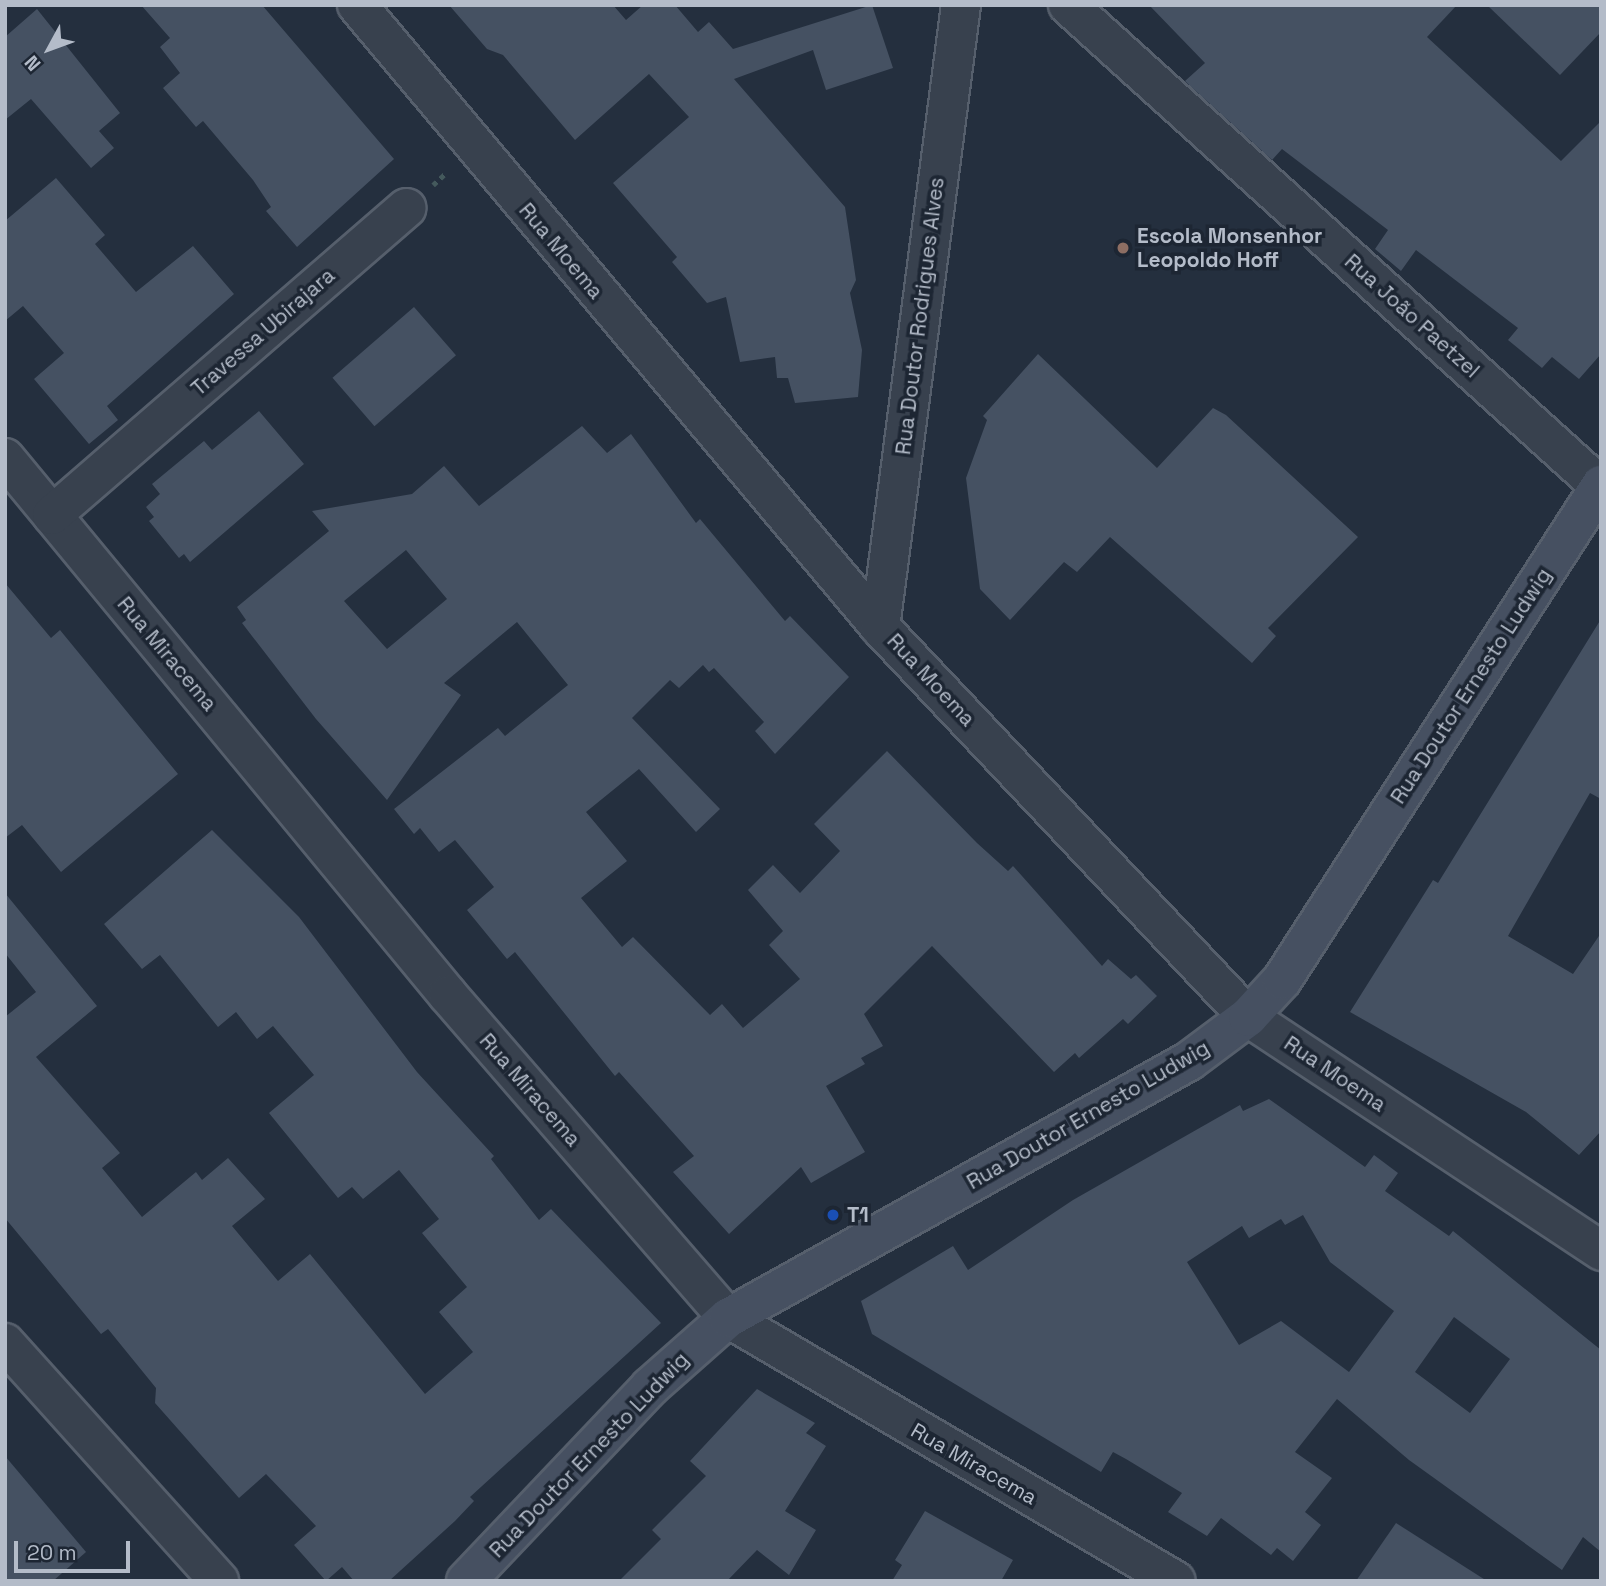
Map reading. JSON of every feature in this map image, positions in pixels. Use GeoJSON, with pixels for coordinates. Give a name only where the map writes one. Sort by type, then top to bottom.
{"type":"FeatureCollection","features":[{"type":"Feature","properties":{"kind":"street","name":"Rua Moema"},"geometry":{"type":"LineString","coordinates":[[357,5],[474,149],[880,627],[1248,1017],[1601,1251]]}},
{"type":"Feature","properties":{"kind":"street","name":"Rua Doutor Rodrigues Alves"},"geometry":{"type":"LineString","coordinates":[[880,627],[961,5]]}},
{"type":"Feature","properties":{"kind":"street","name":"Rua João Paetzel"},"geometry":{"type":"LineString","coordinates":[[1068,5],[1601,486]]}},
{"type":"Feature","properties":{"kind":"street","name":"Travessa Ubirajara"},"geometry":{"type":"LineString","coordinates":[[52,514],[406,208]]}},
{"type":"Feature","properties":{"kind":"street","name":"Rua Miracema"},"geometry":{"type":"LineString","coordinates":[[5,458],[448,995],[727,1318],[1176,1581]]}},
{"type":"Feature","properties":{"kind":"street","name":"Rua Doutor Ernesto Ludwig"},"geometry":{"type":"LineString","coordinates":[[466,1581],[650,1387],[727,1318],[1189,1061],[1248,1017],[1282,980],[1601,486]]}},
{"type":"Feature","properties":{"kind":"street"},"geometry":{"type":"LineString","coordinates":[[5,1343],[219,1581]]}},
{"type":"Feature","properties":{"kind":"path"},"geometry":{"type":"LineString","coordinates":[[406,208],[474,149]]}},
{"type":"Feature","properties":{"kind":"building"},"geometry":{"type":"Polygon","coordinates":[[[141,5],[262,5],[394,159],[297,247],[266,211],[271,207],[253,180],[203,121],[196,127],[163,88],[180,73],[160,47],[170,38],[141,5]]]}},
{"type":"Feature","properties":{"kind":"building"},"geometry":{"type":"Polygon","coordinates":[[[449,5],[613,5],[626,20],[643,5],[675,5],[698,32],[709,22],[733,49],[872,5],[893,68],[826,90],[813,50],[734,79],[845,207],[856,280],[850,293],[862,350],[858,397],[795,403],[788,378],[777,378],[775,357],[740,362],[726,297],[707,303],[672,262],[677,257],[613,183],[689,117],[649,74],[575,140],[503,55],[487,49],[449,5]]]}},
{"type":"Feature","properties":{"kind":"building"},"geometry":{"type":"Polygon","coordinates":[[[1149,5],[1457,5],[1427,37],[1561,161],[1601,121],[1601,354],[1579,379],[1552,357],[1542,368],[1508,340],[1518,328],[1416,250],[1401,271],[1375,249],[1388,230],[1282,149],[1272,160],[1185,81],[1205,63],[1149,5]]]}},
{"type":"Feature","properties":{"kind":"building"},"geometry":{"type":"Polygon","coordinates":[[[1487,5],[1601,5],[1601,32],[1560,75],[1487,5]]]}},
{"type":"Feature","properties":{"kind":"building"},"geometry":{"type":"Polygon","coordinates":[[[37,9],[120,113],[99,131],[114,148],[91,168],[31,99],[5,120],[5,37],[37,9]]]}},
{"type":"Feature","properties":{"kind":"building"},"geometry":{"type":"Polygon","coordinates":[[[56,178],[105,235],[95,244],[136,292],[193,246],[234,294],[107,406],[118,420],[89,444],[34,379],[64,353],[23,306],[5,321],[5,221],[56,178]]]}},
{"type":"Feature","properties":{"kind":"building"},"geometry":{"type":"Polygon","coordinates":[[[414,307],[456,355],[374,426],[332,378],[414,307]]]}},
{"type":"Feature","properties":{"kind":"building"},"geometry":{"type":"Polygon","coordinates":[[[1038,354],[1157,468],[1213,408],[1226,415],[1358,537],[1268,628],[1276,636],[1252,663],[1110,537],[1077,572],[1064,562],[1010,620],[980,589],[966,478],[987,420],[983,416],[1038,354]]]}},
{"type":"Feature","properties":{"kind":"building"},"geometry":{"type":"Polygon","coordinates":[[[259,411],[304,464],[190,562],[184,554],[179,558],[149,521],[154,517],[146,507],[160,494],[152,484],[204,441],[212,450],[259,411]]]}},
{"type":"Feature","properties":{"kind":"building"},"geometry":{"type":"Polygon","coordinates":[[[582,426],[607,453],[631,434],[696,523],[700,519],[785,621],[790,616],[849,677],[775,754],[755,731],[764,722],[714,668],[709,672],[703,665],[679,688],[670,680],[632,718],[720,809],[696,832],[639,769],[586,812],[627,861],[581,898],[622,947],[633,937],[710,1015],[722,1004],[743,1028],[800,979],[769,945],[783,931],[748,890],[773,865],[800,893],[840,851],[814,824],[887,751],[977,843],[1008,871],[1013,866],[1102,966],[1108,959],[1131,979],[1136,975],[1157,996],[1128,1024],[1123,1019],[1079,1058],[1075,1053],[1054,1072],[932,946],[864,1014],[883,1046],[861,1058],[865,1064],[826,1086],[865,1152],[811,1183],[801,1167],[729,1234],[673,1172],[694,1156],[619,1072],[615,1076],[515,952],[507,959],[467,910],[494,887],[455,840],[439,852],[420,828],[414,834],[394,809],[498,728],[505,736],[568,685],[517,622],[444,683],[461,695],[387,800],[316,719],[242,623],[246,620],[237,607],[329,531],[312,511],[412,494],[444,466],[479,506],[582,426]],[[406,550],[344,601],[387,649],[447,599],[406,550]]]}},
{"type":"Feature","properties":{"kind":"building"},"geometry":{"type":"Polygon","coordinates":[[[5,583],[51,638],[60,630],[178,774],[61,872],[22,825],[5,838],[5,583]]]}},
{"type":"Feature","properties":{"kind":"building"},"geometry":{"type":"Polygon","coordinates":[[[1601,619],[1601,799],[1590,793],[1508,936],[1573,974],[1601,933],[1601,1131],[1579,1155],[1526,1112],[1350,1012],[1433,880],[1438,883],[1601,619]]]}},
{"type":"Feature","properties":{"kind":"building"},"geometry":{"type":"Polygon","coordinates":[[[212,830],[299,917],[417,1072],[494,1156],[491,1159],[539,1220],[551,1209],[661,1323],[470,1497],[474,1501],[455,1521],[389,1581],[354,1581],[342,1567],[326,1581],[294,1545],[316,1526],[266,1474],[239,1498],[155,1403],[156,1388],[108,1329],[101,1334],[5,1218],[5,1017],[36,992],[5,953],[5,893],[97,1006],[36,1057],[120,1153],[102,1168],[142,1217],[196,1172],[202,1180],[228,1158],[265,1199],[232,1226],[278,1281],[310,1254],[425,1394],[473,1352],[439,1312],[467,1287],[422,1233],[439,1219],[399,1170],[363,1199],[352,1187],[338,1198],[269,1113],[314,1075],[273,1026],[257,1039],[236,1012],[218,1027],[160,955],[142,969],[104,924],[212,830]]]}},
{"type":"Feature","properties":{"kind":"building"},"geometry":{"type":"Polygon","coordinates":[[[1269,1099],[1365,1167],[1374,1155],[1398,1173],[1385,1191],[1449,1236],[1453,1231],[1601,1350],[1601,1552],[1583,1537],[1562,1570],[1409,1460],[1337,1399],[1295,1452],[1332,1478],[1305,1512],[1321,1525],[1293,1561],[1277,1548],[1271,1555],[1221,1518],[1207,1536],[1168,1512],[1182,1493],[1126,1459],[1113,1452],[1101,1472],[872,1334],[861,1301],[953,1246],[968,1270],[1073,1200],[1240,1105],[1243,1111],[1269,1099]],[[1303,1215],[1285,1225],[1281,1219],[1249,1238],[1242,1226],[1187,1262],[1239,1345],[1281,1321],[1349,1372],[1394,1311],[1330,1262],[1303,1215]],[[1454,1317],[1415,1372],[1470,1413],[1510,1359],[1454,1317]]]}},
{"type":"Feature","properties":{"kind":"building"},"geometry":{"type":"Polygon","coordinates":[[[757,1389],[815,1423],[806,1433],[826,1446],[785,1511],[816,1530],[789,1575],[757,1550],[727,1581],[619,1581],[661,1539],[652,1530],[706,1476],[690,1461],[757,1389]]]}},
{"type":"Feature","properties":{"kind":"building"},"geometry":{"type":"Polygon","coordinates":[[[5,1456],[86,1552],[53,1581],[5,1581],[5,1456]]]}},
{"type":"Feature","properties":{"kind":"building"},"geometry":{"type":"Polygon","coordinates":[[[925,1511],[1013,1560],[1001,1581],[892,1581],[902,1565],[895,1560],[925,1511]]]}},
{"type":"Feature","properties":{"kind":"building"},"geometry":{"type":"Polygon","coordinates":[[[1396,1523],[1487,1581],[1356,1581],[1396,1523]]]}},
{"type":"Feature","properties":{"kind":"place","name":"Escola Monsenhor Leopoldo Hoff"},"geometry":{"type":"Point","coordinates":[1123,248]}},
{"type":"Feature","properties":{"kind":"place","name":"T1"},"geometry":{"type":"Point","coordinates":[833,1215]}}]}
